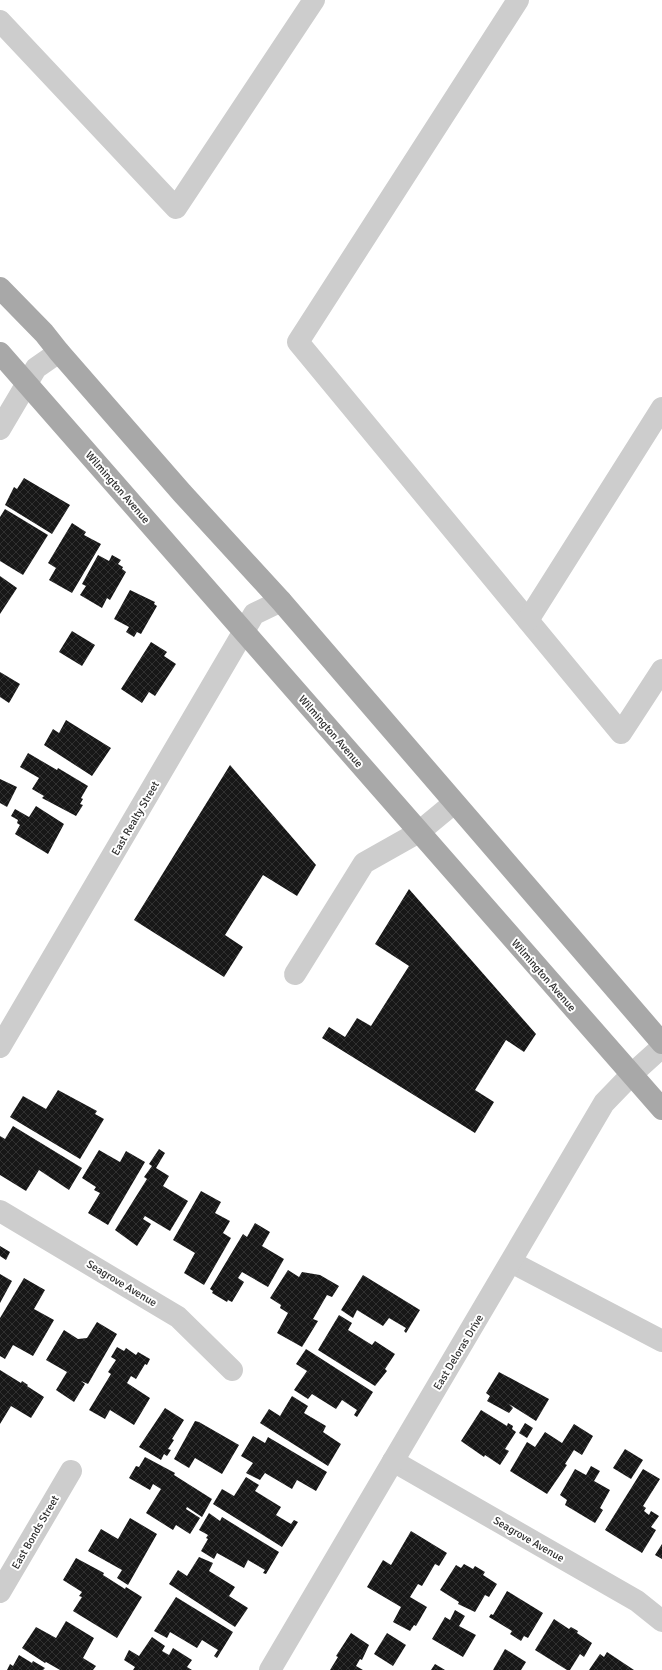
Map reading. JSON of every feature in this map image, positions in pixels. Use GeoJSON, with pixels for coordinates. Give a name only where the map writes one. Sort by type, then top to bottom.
{"type":"FeatureCollection","features":[{"type":"Feature","properties":{"kind":"main road"},"geometry":{"type":"LineString","coordinates":[[0,288],[44,333],[182,493],[281,602],[662,1043]]}},
{"type":"Feature","properties":{"kind":"main road","name":"Wilmington Avenue"},"geometry":{"type":"LineString","coordinates":[[0,353],[662,1109]]}},
{"type":"Feature","properties":{"kind":"street"},"geometry":{"type":"LineString","coordinates":[[0,21],[176,208],[314,0]]}},
{"type":"Feature","properties":{"kind":"street"},"geometry":{"type":"LineString","coordinates":[[518,0],[298,342],[622,733],[662,670]]}},
{"type":"Feature","properties":{"kind":"street"},"geometry":{"type":"LineString","coordinates":[[0,429],[36,368],[59,352]]}},
{"type":"Feature","properties":{"kind":"street"},"geometry":{"type":"LineString","coordinates":[[528,620],[662,408]]}},
{"type":"Feature","properties":{"kind":"street","name":"East Realty Street"},"geometry":{"type":"LineString","coordinates":[[0,1047],[254,614],[281,602]]}},
{"type":"Feature","properties":{"kind":"street"},"geometry":{"type":"LineString","coordinates":[[294,974],[364,863],[419,832],[454,803]]}},
{"type":"Feature","properties":{"kind":"street","name":"East Deloras Drive"},"geometry":{"type":"LineString","coordinates":[[270,1670],[604,1103],[632,1074],[662,1047]]}},
{"type":"Feature","properties":{"kind":"street","name":"Seagrove Avenue"},"geometry":{"type":"LineString","coordinates":[[0,1211],[178,1317],[232,1370]]}},
{"type":"Feature","properties":{"kind":"street"},"geometry":{"type":"LineString","coordinates":[[511,1262],[662,1341]]}},
{"type":"Feature","properties":{"kind":"street","name":"Seagrove Avenue"},"geometry":{"type":"LineString","coordinates":[[393,1461],[637,1601],[662,1621]]}},
{"type":"Feature","properties":{"kind":"street","name":"East Bonds Street"},"geometry":{"type":"LineString","coordinates":[[0,1592],[71,1471]]}},
{"type":"Feature","properties":{"kind":"building"},"geometry":{"type":"Polygon","coordinates":[[[24,478],[70,505],[52,534],[5,505],[14,487],[17,489],[24,478]]]}},
{"type":"Feature","properties":{"kind":"building"},"geometry":{"type":"Polygon","coordinates":[[[5,509],[48,535],[23,575],[0,561],[0,517],[5,509]]]}},
{"type":"Feature","properties":{"kind":"building"},"geometry":{"type":"Polygon","coordinates":[[[72,523],[86,532],[84,535],[101,544],[72,593],[49,580],[56,568],[48,563],[72,523]]]}},
{"type":"Feature","properties":{"kind":"building"},"geometry":{"type":"Polygon","coordinates":[[[98,555],[109,561],[112,555],[121,560],[118,564],[123,567],[122,569],[126,572],[110,600],[107,598],[102,608],[80,595],[86,586],[82,584],[98,555]]]}},
{"type":"Feature","properties":{"kind":"building"},"geometry":{"type":"Polygon","coordinates":[[[0,576],[17,588],[0,614],[0,576]]]}},
{"type":"Feature","properties":{"kind":"building"},"geometry":{"type":"Polygon","coordinates":[[[130,590],[155,602],[154,604],[157,606],[141,634],[137,632],[134,637],[126,632],[129,627],[114,619],[130,590]]]}},
{"type":"Feature","properties":{"kind":"building"},"geometry":{"type":"Polygon","coordinates":[[[72,631],[95,645],[82,666],[59,652],[72,631]]]}},
{"type":"Feature","properties":{"kind":"building"},"geometry":{"type":"Polygon","coordinates":[[[151,642],[167,652],[164,656],[176,664],[155,696],[149,692],[142,703],[121,689],[151,642]]]}},
{"type":"Feature","properties":{"kind":"building"},"geometry":{"type":"Polygon","coordinates":[[[0,672],[20,684],[9,703],[0,697],[0,672]]]}},
{"type":"Feature","properties":{"kind":"building"},"geometry":{"type":"Polygon","coordinates":[[[66,720],[111,748],[92,776],[44,745],[53,729],[59,733],[66,720]]]}},
{"type":"Feature","properties":{"kind":"building"},"geometry":{"type":"Polygon","coordinates":[[[28,753],[57,770],[58,768],[88,786],[81,798],[83,799],[80,804],[83,805],[76,816],[42,798],[44,796],[32,789],[39,778],[20,767],[28,753]]]}},
{"type":"Feature","properties":{"kind":"building"},"geometry":{"type":"Polygon","coordinates":[[[230,765],[316,865],[297,896],[263,875],[225,935],[243,947],[224,977],[134,920],[230,765]]]}},
{"type":"Feature","properties":{"kind":"building"},"geometry":{"type":"Polygon","coordinates":[[[0,779],[17,787],[7,807],[0,803],[0,779]]]}},
{"type":"Feature","properties":{"kind":"building"},"geometry":{"type":"Polygon","coordinates":[[[36,806],[64,824],[48,854],[15,834],[20,825],[17,823],[18,820],[11,816],[15,809],[29,817],[36,806]]]}},
{"type":"Feature","properties":{"kind":"building"},"geometry":{"type":"Polygon","coordinates":[[[409,889],[536,1034],[524,1052],[506,1040],[475,1090],[494,1102],[475,1133],[322,1038],[329,1027],[345,1037],[357,1018],[371,1026],[409,966],[375,944],[409,889]]]}},
{"type":"Feature","properties":{"kind":"building"},"geometry":{"type":"Polygon","coordinates":[[[58,1090],[97,1111],[95,1114],[104,1119],[80,1159],[10,1117],[23,1096],[46,1109],[58,1090]]]}},
{"type":"Feature","properties":{"kind":"building"},"geometry":{"type":"Polygon","coordinates":[[[13,1126],[82,1168],[69,1190],[39,1170],[26,1191],[0,1175],[0,1136],[5,1139],[13,1126]]]}},
{"type":"Feature","properties":{"kind":"building"},"geometry":{"type":"Polygon","coordinates":[[[159,1149],[165,1153],[156,1168],[169,1176],[163,1186],[188,1201],[170,1231],[145,1216],[143,1219],[151,1224],[137,1246],[115,1230],[147,1179],[144,1177],[152,1166],[149,1164],[159,1149]]]}},
{"type":"Feature","properties":{"kind":"building"},"geometry":{"type":"Polygon","coordinates":[[[99,1150],[120,1162],[126,1151],[145,1162],[108,1225],[88,1213],[100,1193],[94,1190],[96,1187],[82,1178],[99,1150]]]}},
{"type":"Feature","properties":{"kind":"building"},"geometry":{"type":"Polygon","coordinates":[[[201,1191],[221,1202],[215,1213],[230,1221],[223,1233],[231,1238],[204,1285],[184,1273],[195,1253],[173,1240],[201,1191]]]}},
{"type":"Feature","properties":{"kind":"building"},"geometry":{"type":"Polygon","coordinates":[[[255,1223],[270,1232],[262,1246],[284,1259],[268,1287],[242,1272],[238,1278],[244,1282],[232,1302],[228,1300],[227,1302],[212,1293],[213,1291],[210,1289],[243,1234],[247,1237],[255,1223]]]}},
{"type":"Feature","properties":{"kind":"building"},"geometry":{"type":"Polygon","coordinates":[[[0,1246],[10,1252],[6,1260],[0,1256],[0,1246]]]}},
{"type":"Feature","properties":{"kind":"building"},"geometry":{"type":"Polygon","coordinates":[[[288,1270],[299,1277],[302,1272],[320,1275],[339,1286],[332,1297],[327,1295],[313,1319],[318,1321],[302,1347],[277,1333],[288,1313],[280,1308],[281,1305],[270,1298],[288,1270]]]}},
{"type":"Feature","properties":{"kind":"building"},"geometry":{"type":"Polygon","coordinates":[[[0,1274],[12,1281],[0,1303],[0,1274]]]}},
{"type":"Feature","properties":{"kind":"building"},"geometry":{"type":"Polygon","coordinates":[[[363,1275],[420,1310],[406,1333],[404,1331],[406,1328],[389,1318],[383,1326],[357,1310],[353,1318],[341,1310],[363,1275]]]}},
{"type":"Feature","properties":{"kind":"building"},"geometry":{"type":"Polygon","coordinates":[[[24,1278],[45,1290],[34,1309],[54,1320],[33,1356],[13,1345],[5,1359],[0,1356],[0,1318],[24,1278]]]}},
{"type":"Feature","properties":{"kind":"building"},"geometry":{"type":"Polygon","coordinates":[[[339,1315],[352,1323],[348,1330],[372,1345],[375,1341],[395,1354],[385,1369],[387,1371],[375,1386],[318,1350],[339,1315]]]}},
{"type":"Feature","properties":{"kind":"building"},"geometry":{"type":"Polygon","coordinates":[[[97,1322],[117,1334],[88,1384],[81,1381],[85,1384],[74,1402],[56,1390],[67,1372],[46,1360],[64,1330],[78,1339],[87,1338],[97,1322]]]}},
{"type":"Feature","properties":{"kind":"building"},"geometry":{"type":"Polygon","coordinates":[[[117,1347],[124,1351],[126,1348],[136,1355],[138,1352],[150,1359],[147,1365],[145,1364],[136,1379],[131,1376],[127,1383],[150,1398],[134,1425],[110,1410],[105,1419],[89,1410],[111,1374],[108,1372],[116,1360],[111,1357],[117,1347]]]}},
{"type":"Feature","properties":{"kind":"building"},"geometry":{"type":"Polygon","coordinates":[[[306,1349],[373,1392],[357,1417],[354,1415],[357,1410],[342,1400],[336,1409],[312,1394],[308,1399],[294,1390],[307,1371],[296,1364],[306,1349]]]}},
{"type":"Feature","properties":{"kind":"building"},"geometry":{"type":"Polygon","coordinates":[[[0,1370],[21,1383],[22,1381],[44,1397],[31,1418],[11,1406],[0,1424],[0,1370]]]}},
{"type":"Feature","properties":{"kind":"building"},"geometry":{"type":"Polygon","coordinates":[[[499,1372],[549,1399],[536,1421],[509,1404],[513,1408],[509,1413],[487,1401],[490,1396],[486,1393],[499,1372]]]}},
{"type":"Feature","properties":{"kind":"building"},"geometry":{"type":"Polygon","coordinates":[[[292,1396],[308,1406],[304,1413],[326,1426],[323,1432],[341,1444],[328,1466],[260,1423],[269,1409],[280,1416],[292,1396]]]}},
{"type":"Feature","properties":{"kind":"building"},"geometry":{"type":"Polygon","coordinates":[[[165,1408],[184,1420],[172,1439],[174,1440],[168,1449],[171,1450],[167,1456],[164,1454],[161,1460],[139,1447],[165,1408]]]}},
{"type":"Feature","properties":{"kind":"building"},"geometry":{"type":"Polygon","coordinates":[[[481,1410],[507,1426],[508,1423],[513,1426],[512,1429],[516,1432],[505,1449],[509,1451],[500,1465],[485,1455],[484,1457],[461,1441],[481,1410]]]}},
{"type":"Feature","properties":{"kind":"building"},"geometry":{"type":"Polygon","coordinates":[[[195,1421],[239,1445],[222,1474],[195,1458],[189,1468],[174,1459],[195,1421]]]}},
{"type":"Feature","properties":{"kind":"building"},"geometry":{"type":"Polygon","coordinates":[[[525,1423],[533,1428],[527,1438],[519,1433],[525,1423]]]}},
{"type":"Feature","properties":{"kind":"building"},"geometry":{"type":"Polygon","coordinates":[[[574,1424],[593,1436],[582,1455],[574,1450],[565,1464],[567,1465],[547,1494],[510,1471],[527,1442],[535,1447],[545,1432],[562,1443],[574,1424]]]}},
{"type":"Feature","properties":{"kind":"building"},"geometry":{"type":"Polygon","coordinates":[[[253,1436],[265,1443],[268,1437],[327,1472],[316,1491],[297,1480],[292,1489],[265,1473],[260,1480],[246,1473],[253,1463],[241,1456],[253,1436]]]}},
{"type":"Feature","properties":{"kind":"building"},"geometry":{"type":"Polygon","coordinates":[[[625,1449],[643,1460],[631,1479],[613,1468],[625,1449]]]}},
{"type":"Feature","properties":{"kind":"building"},"geometry":{"type":"Polygon","coordinates":[[[145,1457],[175,1473],[174,1475],[212,1499],[202,1517],[187,1507],[186,1509],[200,1518],[190,1534],[176,1525],[173,1530],[146,1513],[161,1489],[153,1484],[150,1490],[129,1478],[136,1466],[139,1467],[145,1457]]]}},
{"type":"Feature","properties":{"kind":"building"},"geometry":{"type":"Polygon","coordinates":[[[591,1466],[600,1471],[594,1481],[610,1490],[600,1508],[603,1510],[595,1523],[565,1505],[567,1500],[560,1495],[575,1469],[586,1475],[591,1466]]]}},
{"type":"Feature","properties":{"kind":"building"},"geometry":{"type":"Polygon","coordinates":[[[643,1469],[660,1479],[643,1506],[646,1508],[644,1511],[649,1515],[651,1511],[659,1516],[651,1527],[656,1530],[642,1553],[605,1530],[643,1469]]]}},
{"type":"Feature","properties":{"kind":"building"},"geometry":{"type":"Polygon","coordinates":[[[246,1477],[259,1485],[255,1491],[281,1507],[276,1515],[291,1524],[294,1520],[298,1522],[282,1547],[213,1504],[222,1489],[234,1496],[246,1477]]]}},
{"type":"Feature","properties":{"kind":"building"},"geometry":{"type":"Polygon","coordinates":[[[209,1513],[220,1521],[222,1517],[279,1552],[266,1574],[263,1573],[265,1570],[248,1560],[244,1568],[217,1553],[214,1559],[201,1551],[208,1539],[206,1538],[208,1535],[199,1530],[209,1513]]]}},
{"type":"Feature","properties":{"kind":"building"},"geometry":{"type":"Polygon","coordinates":[[[130,1518],[157,1534],[128,1585],[117,1578],[122,1570],[88,1551],[101,1529],[118,1539],[130,1518]]]}},
{"type":"Feature","properties":{"kind":"building"},"geometry":{"type":"Polygon","coordinates":[[[411,1531],[447,1553],[439,1566],[435,1564],[422,1586],[418,1584],[410,1597],[427,1607],[416,1626],[414,1625],[410,1631],[393,1622],[401,1607],[367,1587],[383,1560],[391,1565],[411,1531]]]}},
{"type":"Feature","properties":{"kind":"building"},"geometry":{"type":"Polygon","coordinates":[[[662,1544],[662,1559],[655,1555],[662,1544]]]}},
{"type":"Feature","properties":{"kind":"building"},"geometry":{"type":"Polygon","coordinates":[[[199,1557],[213,1563],[209,1571],[235,1587],[229,1596],[248,1608],[235,1627],[169,1584],[178,1570],[187,1576],[199,1557]]]}},
{"type":"Feature","properties":{"kind":"building"},"geometry":{"type":"Polygon","coordinates":[[[76,1558],[104,1573],[103,1575],[125,1589],[126,1587],[142,1597],[117,1638],[73,1611],[82,1597],[79,1596],[82,1592],[63,1580],[76,1558]]]}},
{"type":"Feature","properties":{"kind":"building"},"geometry":{"type":"Polygon","coordinates":[[[464,1564],[473,1569],[475,1566],[485,1572],[483,1575],[497,1584],[489,1597],[485,1595],[475,1612],[458,1604],[459,1602],[440,1590],[456,1565],[461,1568],[464,1564]]]}},
{"type":"Feature","properties":{"kind":"building"},"geometry":{"type":"Polygon","coordinates":[[[507,1591],[543,1613],[528,1638],[524,1636],[521,1641],[510,1634],[512,1631],[489,1617],[491,1614],[493,1615],[507,1591]]]}},
{"type":"Feature","properties":{"kind":"building"},"geometry":{"type":"Polygon","coordinates":[[[176,1597],[233,1632],[217,1658],[214,1656],[218,1650],[202,1640],[197,1648],[170,1632],[167,1638],[154,1631],[176,1597]]]}},
{"type":"Feature","properties":{"kind":"building"},"geometry":{"type":"Polygon","coordinates":[[[455,1610],[465,1616],[459,1626],[476,1635],[463,1657],[432,1639],[445,1617],[450,1620],[455,1610]]]}},
{"type":"Feature","properties":{"kind":"building"},"geometry":{"type":"Polygon","coordinates":[[[554,1619],[569,1629],[571,1627],[578,1631],[577,1633],[592,1643],[584,1657],[580,1654],[570,1670],[567,1670],[535,1650],[554,1619]]]}},
{"type":"Feature","properties":{"kind":"building"},"geometry":{"type":"Polygon","coordinates":[[[66,1621],[94,1638],[83,1658],[96,1666],[93,1670],[60,1670],[46,1662],[45,1663],[22,1648],[36,1627],[56,1638],[66,1621]]]}},
{"type":"Feature","properties":{"kind":"building"},"geometry":{"type":"Polygon","coordinates":[[[351,1633],[369,1645],[362,1660],[360,1659],[356,1666],[363,1670],[330,1670],[338,1657],[336,1656],[351,1633]]]}},
{"type":"Feature","properties":{"kind":"building"},"geometry":{"type":"Polygon","coordinates":[[[387,1633],[406,1645],[393,1666],[374,1654],[387,1633]]]}},
{"type":"Feature","properties":{"kind":"building"},"geometry":{"type":"Polygon","coordinates":[[[152,1637],[165,1646],[162,1651],[169,1655],[173,1648],[192,1660],[187,1667],[192,1670],[133,1670],[135,1667],[124,1660],[129,1650],[139,1656],[152,1637]]]}},
{"type":"Feature","properties":{"kind":"building"},"geometry":{"type":"Polygon","coordinates":[[[505,1649],[526,1662],[521,1670],[493,1670],[505,1649]]]}},
{"type":"Feature","properties":{"kind":"building"},"geometry":{"type":"Polygon","coordinates":[[[607,1652],[634,1670],[589,1670],[600,1654],[604,1657],[607,1652]]]}},
{"type":"Feature","properties":{"kind":"building"},"geometry":{"type":"Polygon","coordinates":[[[19,1655],[32,1663],[33,1661],[45,1668],[43,1670],[7,1670],[10,1664],[13,1666],[19,1655]]]}},
{"type":"Feature","properties":{"kind":"building"},"geometry":{"type":"Polygon","coordinates":[[[435,1664],[445,1670],[431,1670],[435,1664]]]}}]}
